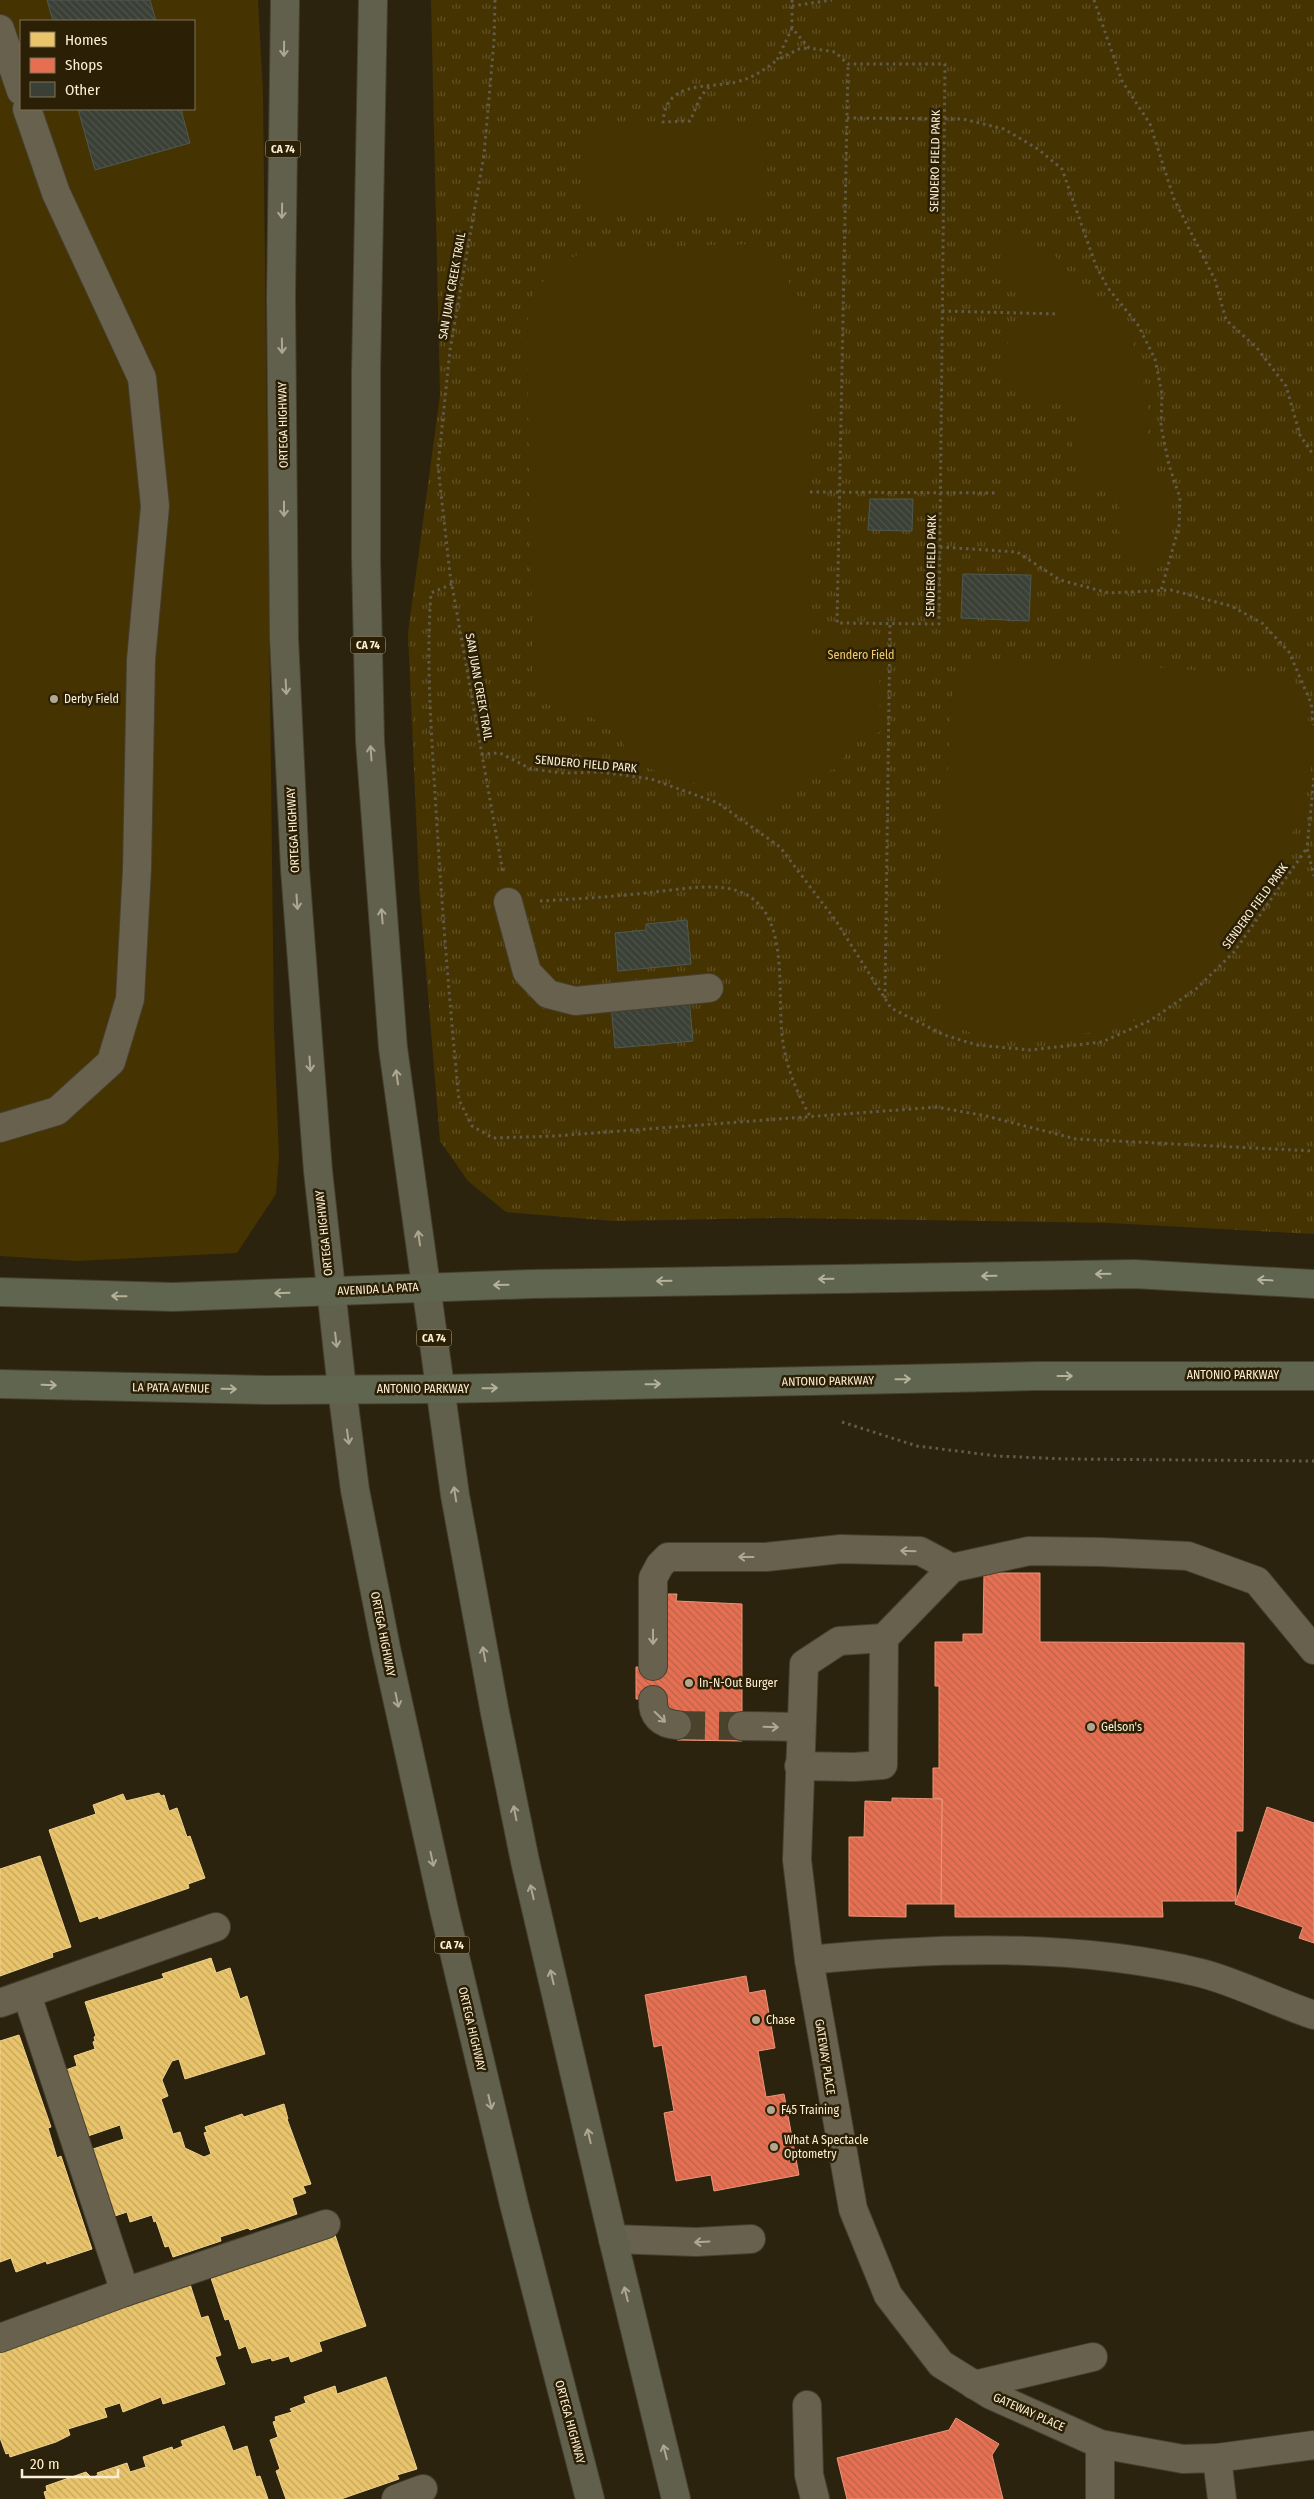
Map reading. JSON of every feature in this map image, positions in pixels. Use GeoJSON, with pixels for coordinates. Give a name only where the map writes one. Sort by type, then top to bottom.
{"type":"FeatureCollection","features":[{"type":"Feature","properties":{"kind":"highway"},"geometry":{"type":"LineString","coordinates":[[426,1287],[1134,1274],[1314,1284]]}},
{"type":"Feature","properties":{"kind":"highway","name":"AVENIDA LA PATA"},"geometry":{"type":"LineString","coordinates":[[330,1292],[426,1287]]}},
{"type":"Feature","properties":{"kind":"highway"},"geometry":{"type":"LineString","coordinates":[[0,1292],[173,1297],[330,1292]]}},
{"type":"Feature","properties":{"kind":"highway","name":"ANTONIO PARKWAY"},"geometry":{"type":"LineString","coordinates":[[342,1389],[442,1389],[1037,1376],[1314,1376]]}},
{"type":"Feature","properties":{"kind":"highway","name":"LA PATA AVENUE"},"geometry":{"type":"LineString","coordinates":[[0,1384],[231,1389],[342,1389]]}},
{"type":"Feature","properties":{"kind":"main road","name":"ORTEGA HIGHWAY"},"geometry":{"type":"LineString","coordinates":[[285,0],[281,297],[284,638],[295,869],[318,1171],[330,1292],[355,1490],[384,1639],[444,1910],[514,2204],[590,2499]]}},
{"type":"Feature","properties":{"kind":"main road","name":"CA 74"},"geometry":{"type":"LineString","coordinates":[[373,0],[366,373],[366,558],[370,741],[393,1048],[442,1389],[455,1495],[523,1852],[612,2239],[676,2499]]}},
{"type":"Feature","properties":{"kind":"lane"},"geometry":{"type":"LineString","coordinates":[[0,29],[20,88]]}},
{"type":"Feature","properties":{"kind":"lane"},"geometry":{"type":"LineString","coordinates":[[0,1128],[57,1111],[111,1062],[130,999],[137,869],[141,660],[155,506],[142,378],[56,194],[27,110]]}},
{"type":"Feature","properties":{"kind":"lane"},"geometry":{"type":"LineString","coordinates":[[508,902],[527,972],[548,994],[575,1002],[709,988]]}},
{"type":"Feature","properties":{"kind":"lane"},"geometry":{"type":"LineString","coordinates":[[653,1666],[653,1578],[660,1565],[668,1557],[766,1557],[841,1549],[860,1549],[920,1552],[952,1568]]}},
{"type":"Feature","properties":{"kind":"lane"},"geometry":{"type":"LineString","coordinates":[[799,1766],[854,1767],[883,1764],[884,1638],[952,1568],[1029,1551],[1188,1556],[1257,1581],[1308,1635]]}},
{"type":"Feature","properties":{"kind":"lane","name":"GATEWAY PLACE"},"geometry":{"type":"LineString","coordinates":[[884,1638],[839,1641],[804,1664],[797,1860],[809,1960],[853,2209],[888,2295],[941,2364],[991,2396],[1100,2444],[1183,2459],[1217,2458],[1314,2445]]}},
{"type":"Feature","properties":{"kind":"lane"},"geometry":{"type":"LineString","coordinates":[[653,1700],[652,1709],[659,1719],[669,1724],[677,1724]]}},
{"type":"Feature","properties":{"kind":"lane"},"geometry":{"type":"LineString","coordinates":[[742,1726],[801,1727]]}},
{"type":"Feature","properties":{"kind":"lane"},"geometry":{"type":"LineString","coordinates":[[0,2003],[216,1927]]}},
{"type":"Feature","properties":{"kind":"lane"},"geometry":{"type":"LineString","coordinates":[[809,1960],[927,1951],[1087,1953],[1202,1973],[1314,2015]]}},
{"type":"Feature","properties":{"kind":"lane"},"geometry":{"type":"LineString","coordinates":[[27,1995],[125,2292]]}},
{"type":"Feature","properties":{"kind":"lane"},"geometry":{"type":"LineString","coordinates":[[0,2338],[125,2292],[326,2224]]}},
{"type":"Feature","properties":{"kind":"lane"},"geometry":{"type":"LineString","coordinates":[[612,2239],[696,2242],[750,2239]]}},
{"type":"Feature","properties":{"kind":"lane"},"geometry":{"type":"LineString","coordinates":[[974,2386],[1093,2357]]}},
{"type":"Feature","properties":{"kind":"lane"},"geometry":{"type":"LineString","coordinates":[[806,2405],[809,2475],[815,2499]]}},
{"type":"Feature","properties":{"kind":"lane"},"geometry":{"type":"LineString","coordinates":[[1100,2444],[1100,2499]]}},
{"type":"Feature","properties":{"kind":"lane"},"geometry":{"type":"LineString","coordinates":[[1217,2458],[1222,2499]]}},
{"type":"Feature","properties":{"kind":"lane"},"geometry":{"type":"LineString","coordinates":[[396,2499],[423,2489]]}},
{"type":"Feature","properties":{"kind":"path","name":"SAN JUAN CREEK TRAIL"},"geometry":{"type":"LineString","coordinates":[[495,0],[494,42],[484,155],[450,350],[438,466],[450,574],[508,902]]}},
{"type":"Feature","properties":{"kind":"path"},"geometry":{"type":"LineString","coordinates":[[777,60],[792,28],[792,0]]}},
{"type":"Feature","properties":{"kind":"path"},"geometry":{"type":"LineString","coordinates":[[792,6],[832,0]]}},
{"type":"Feature","properties":{"kind":"path"},"geometry":{"type":"LineString","coordinates":[[1094,0],[1122,81],[1150,124],[1174,199],[1215,280],[1226,320],[1257,348],[1286,386],[1300,435],[1314,456]]}},
{"type":"Feature","properties":{"kind":"path"},"geometry":{"type":"LineString","coordinates":[[792,28],[808,48]]}},
{"type":"Feature","properties":{"kind":"path"},"geometry":{"type":"LineString","coordinates":[[709,87],[701,96],[690,121],[662,122],[668,100],[691,88],[709,87],[756,76],[777,60],[799,49],[808,48],[835,52],[848,64]]}},
{"type":"Feature","properties":{"kind":"path","name":"SENDERO FIELD PARK"},"geometry":{"type":"LineString","coordinates":[[848,64],[944,64],[939,624],[837,623],[848,64]]}},
{"type":"Feature","properties":{"kind":"path"},"geometry":{"type":"LineString","coordinates":[[847,118],[963,119],[1004,130],[1038,149],[1062,170],[1096,266],[1108,288],[1138,325],[1155,358],[1162,394],[1161,426],[1169,465],[1180,498],[1179,526],[1162,591]]}},
{"type":"Feature","properties":{"kind":"path"},"geometry":{"type":"LineString","coordinates":[[942,311],[1059,314]]}},
{"type":"Feature","properties":{"kind":"path"},"geometry":{"type":"LineString","coordinates":[[810,492],[997,493]]}},
{"type":"Feature","properties":{"kind":"path"},"geometry":{"type":"LineString","coordinates":[[940,547],[1017,552],[1060,580],[1109,593],[1171,590],[1231,606],[1262,623],[1289,652],[1311,703],[1314,725]]}},
{"type":"Feature","properties":{"kind":"path"},"geometry":{"type":"LineString","coordinates":[[885,999],[890,624]]}},
{"type":"Feature","properties":{"kind":"path","name":"SENDERO FIELD PARK"},"geometry":{"type":"LineString","coordinates":[[481,754],[500,753],[531,769],[564,773],[601,772],[651,779],[718,804],[780,847],[836,921],[891,1008],[944,1035],[977,1045],[1030,1050],[1102,1042],[1151,1020],[1196,988],[1234,952],[1307,848]]}},
{"type":"Feature","properties":{"kind":"path"},"geometry":{"type":"LineString","coordinates":[[1314,778],[1307,848],[1314,876]]}},
{"type":"Feature","properties":{"kind":"path"},"geometry":{"type":"LineString","coordinates":[[508,902],[602,898],[710,886],[734,890],[753,899],[769,915],[779,954],[782,1036],[793,1084],[810,1116]]}},
{"type":"Feature","properties":{"kind":"path"},"geometry":{"type":"LineString","coordinates":[[842,1422],[917,1446],[996,1456],[1065,1459],[1204,1458],[1314,1461]]}},
{"type":"Feature","properties":{"kind":"green space"},"geometry":{"type":"Polygon","coordinates":[[[0,0],[258,0],[263,93],[274,1027],[279,1158],[276,1194],[237,1253],[77,1261],[0,1256],[0,0]]]}},
{"type":"Feature","properties":{"kind":"green space","name":"Sendero Field"},"geometry":{"type":"Polygon","coordinates":[[[431,0],[1314,0],[1314,1234],[1109,1223],[783,1218],[613,1221],[506,1212],[468,1181],[440,1141],[419,884],[408,633],[440,395],[431,0]]]}},
{"type":"Feature","properties":{"kind":"green space"},"geometry":{"type":"Polygon","coordinates":[[[586,123],[766,127],[764,218],[584,214],[586,123]]]}},
{"type":"Feature","properties":{"kind":"green space"},"geometry":{"type":"Polygon","coordinates":[[[1003,230],[1035,248],[1049,251],[1062,263],[1085,295],[1132,341],[1141,367],[1147,403],[1147,431],[1155,465],[1167,492],[1171,523],[1161,567],[1139,567],[1132,564],[1126,558],[1120,542],[1118,497],[1109,484],[1081,486],[1070,435],[1081,421],[1078,406],[1041,400],[1032,391],[1012,378],[1005,368],[1004,353],[1019,321],[1021,307],[1018,294],[1005,263],[1006,240],[1003,230]]]}},
{"type":"Feature","properties":{"kind":"green space"},"geometry":{"type":"Polygon","coordinates":[[[762,244],[787,262],[790,293],[813,302],[809,634],[879,634],[880,732],[851,741],[839,768],[803,778],[785,787],[757,818],[726,794],[626,761],[623,738],[583,712],[549,704],[533,681],[527,350],[529,300],[556,265],[592,248],[762,244]]]}},
{"type":"Feature","properties":{"kind":"green space"},"geometry":{"type":"Polygon","coordinates":[[[994,661],[1005,668],[1017,662],[1094,663],[1291,677],[1295,682],[1314,737],[1314,757],[1301,809],[1275,878],[1243,931],[1204,975],[1162,1005],[1116,1029],[1045,1039],[995,1040],[943,1023],[946,807],[951,708],[955,681],[971,667],[994,661]]]}},
{"type":"Feature","properties":{"kind":"building: Homes"},"geometry":{"type":"Polygon","coordinates":[[[159,1793],[161,1796],[164,1795],[169,1811],[177,1808],[187,1837],[190,1836],[205,1878],[188,1884],[189,1888],[99,1919],[98,1916],[80,1922],[49,1830],[96,1814],[93,1805],[123,1794],[126,1801],[159,1793]]]}},
{"type":"Feature","properties":{"kind":"building: Homes"},"geometry":{"type":"Polygon","coordinates":[[[40,1856],[71,1947],[52,1953],[53,1957],[0,1976],[0,1869],[40,1856]]]}},
{"type":"Feature","properties":{"kind":"building: Homes"},"geometry":{"type":"Polygon","coordinates":[[[211,1958],[216,1973],[230,1968],[240,1999],[247,1996],[265,2054],[185,2079],[179,2059],[172,2061],[162,2080],[168,2096],[161,2099],[173,2134],[180,2132],[185,2148],[204,2157],[211,2154],[204,2133],[207,2132],[205,2127],[242,2114],[244,2117],[284,2104],[287,2119],[311,2184],[303,2186],[306,2193],[292,2198],[297,2214],[250,2230],[248,2228],[220,2237],[221,2241],[173,2257],[169,2246],[165,2247],[152,2215],[130,2222],[127,2212],[112,2217],[96,2169],[99,2168],[93,2149],[124,2139],[120,2125],[88,2136],[82,2118],[79,2119],[63,2071],[77,2066],[74,2056],[95,2049],[93,2042],[96,2036],[85,2002],[164,1978],[162,1974],[211,1958]]]}},
{"type":"Feature","properties":{"kind":"building: Homes"},"geometry":{"type":"Polygon","coordinates":[[[19,2035],[51,2127],[48,2128],[57,2158],[61,2156],[92,2249],[47,2264],[46,2261],[16,2272],[11,2258],[0,2262],[0,2041],[19,2035]]]}},
{"type":"Feature","properties":{"kind":"building: Homes"},"geometry":{"type":"Polygon","coordinates":[[[335,2235],[366,2326],[319,2342],[322,2351],[291,2362],[289,2356],[272,2361],[271,2358],[252,2363],[246,2346],[239,2349],[229,2319],[225,2320],[211,2278],[228,2272],[228,2269],[335,2235]]]}},
{"type":"Feature","properties":{"kind":"building: Homes"},"geometry":{"type":"Polygon","coordinates":[[[189,2281],[201,2318],[208,2316],[221,2355],[215,2357],[225,2384],[163,2404],[161,2397],[123,2412],[120,2403],[104,2408],[107,2417],[68,2429],[70,2435],[56,2442],[10,2457],[9,2453],[6,2454],[0,2438],[0,2346],[189,2281]]]}},
{"type":"Feature","properties":{"kind":"building: Homes"},"geometry":{"type":"Polygon","coordinates":[[[386,2377],[417,2469],[397,2475],[399,2479],[341,2499],[286,2499],[276,2471],[280,2469],[270,2440],[278,2437],[273,2422],[276,2421],[275,2417],[292,2412],[290,2409],[306,2403],[304,2397],[335,2386],[337,2394],[386,2377]]]}},
{"type":"Feature","properties":{"kind":"building: Homes"},"geometry":{"type":"Polygon","coordinates":[[[224,2426],[233,2451],[247,2446],[256,2477],[260,2476],[268,2499],[46,2499],[44,2492],[47,2491],[46,2486],[86,2472],[92,2478],[98,2475],[97,2473],[127,2463],[130,2472],[146,2467],[143,2457],[172,2447],[173,2450],[183,2446],[181,2441],[224,2426]]]}},
{"type":"Feature","properties":{"kind":"building: Shops","name":"Gelson's"},"geometry":{"type":"Polygon","coordinates":[[[984,1573],[1040,1573],[1040,1642],[1244,1643],[1243,1831],[1236,1831],[1236,1901],[1162,1901],[1163,1917],[955,1917],[955,1904],[941,1904],[942,1799],[933,1798],[933,1768],[939,1768],[939,1686],[935,1686],[935,1642],[963,1642],[963,1634],[983,1634],[984,1573]]]}},
{"type":"Feature","properties":{"kind":"building: Shops","name":"In-N-Out Burger"},"geometry":{"type":"Polygon","coordinates":[[[659,1594],[677,1594],[676,1601],[742,1604],[742,1741],[677,1740],[677,1719],[658,1700],[636,1699],[636,1667],[659,1667],[659,1594]]]}},
{"type":"Feature","properties":{"kind":"building: Shops"},"geometry":{"type":"Polygon","coordinates":[[[892,1798],[942,1799],[941,1904],[906,1904],[906,1917],[849,1916],[849,1837],[864,1837],[865,1801],[892,1802],[892,1798]]]}},
{"type":"Feature","properties":{"kind":"building: Shops"},"geometry":{"type":"Polygon","coordinates":[[[1267,1807],[1314,1823],[1314,1943],[1299,1938],[1303,1927],[1235,1904],[1267,1807]]]}},
{"type":"Feature","properties":{"kind":"building: Shops"},"geometry":{"type":"Polygon","coordinates":[[[746,1976],[749,1993],[765,1990],[775,2048],[758,2051],[766,2097],[784,2094],[799,2175],[714,2191],[711,2175],[676,2181],[664,2113],[674,2111],[662,2045],[654,2047],[645,1995],[746,1976]]]}},
{"type":"Feature","properties":{"kind":"building: Shops"},"geometry":{"type":"Polygon","coordinates":[[[956,2418],[999,2444],[992,2455],[1003,2499],[847,2499],[837,2458],[949,2430],[956,2418]]]}},
{"type":"Feature","properties":{"kind":"building: Other"},"geometry":{"type":"Polygon","coordinates":[[[47,0],[150,0],[156,20],[53,20],[47,0]]]}},
{"type":"Feature","properties":{"kind":"building: Other"},"geometry":{"type":"Polygon","coordinates":[[[78,110],[181,110],[190,143],[95,170],[78,110]]]}},
{"type":"Feature","properties":{"kind":"building: Other"},"geometry":{"type":"Polygon","coordinates":[[[870,499],[913,499],[912,531],[868,530],[870,499]]]}},
{"type":"Feature","properties":{"kind":"building: Other"},"geometry":{"type":"Polygon","coordinates":[[[963,574],[1031,575],[1029,621],[961,618],[963,574]]]}},
{"type":"Feature","properties":{"kind":"building: Other"},"geometry":{"type":"Polygon","coordinates":[[[687,920],[691,964],[618,971],[615,933],[646,930],[646,924],[687,920]]]}},
{"type":"Feature","properties":{"kind":"building: Other"},"geometry":{"type":"Polygon","coordinates":[[[689,998],[693,1041],[615,1048],[611,1005],[689,998]]]}},
{"type":"Feature","properties":{"kind":"tunnel"},"geometry":{"type":"LineString","coordinates":[[677,1725],[742,1726]]}},
{"type":"Feature","properties":{"kind":"place","name":"Derby Field"},"geometry":{"type":"Point","coordinates":[54,699]}},
{"type":"Feature","properties":{"kind":"place","name":"In-N-Out Burger"},"geometry":{"type":"Point","coordinates":[689,1683]}},
{"type":"Feature","properties":{"kind":"place","name":"Gelson's"},"geometry":{"type":"Point","coordinates":[1091,1727]}},
{"type":"Feature","properties":{"kind":"place","name":"Chase"},"geometry":{"type":"Point","coordinates":[756,2020]}},
{"type":"Feature","properties":{"kind":"place","name":"F45 Training"},"geometry":{"type":"Point","coordinates":[771,2110]}},
{"type":"Feature","properties":{"kind":"place","name":"What A Spectacle Optometry"},"geometry":{"type":"Point","coordinates":[774,2147]}}]}
